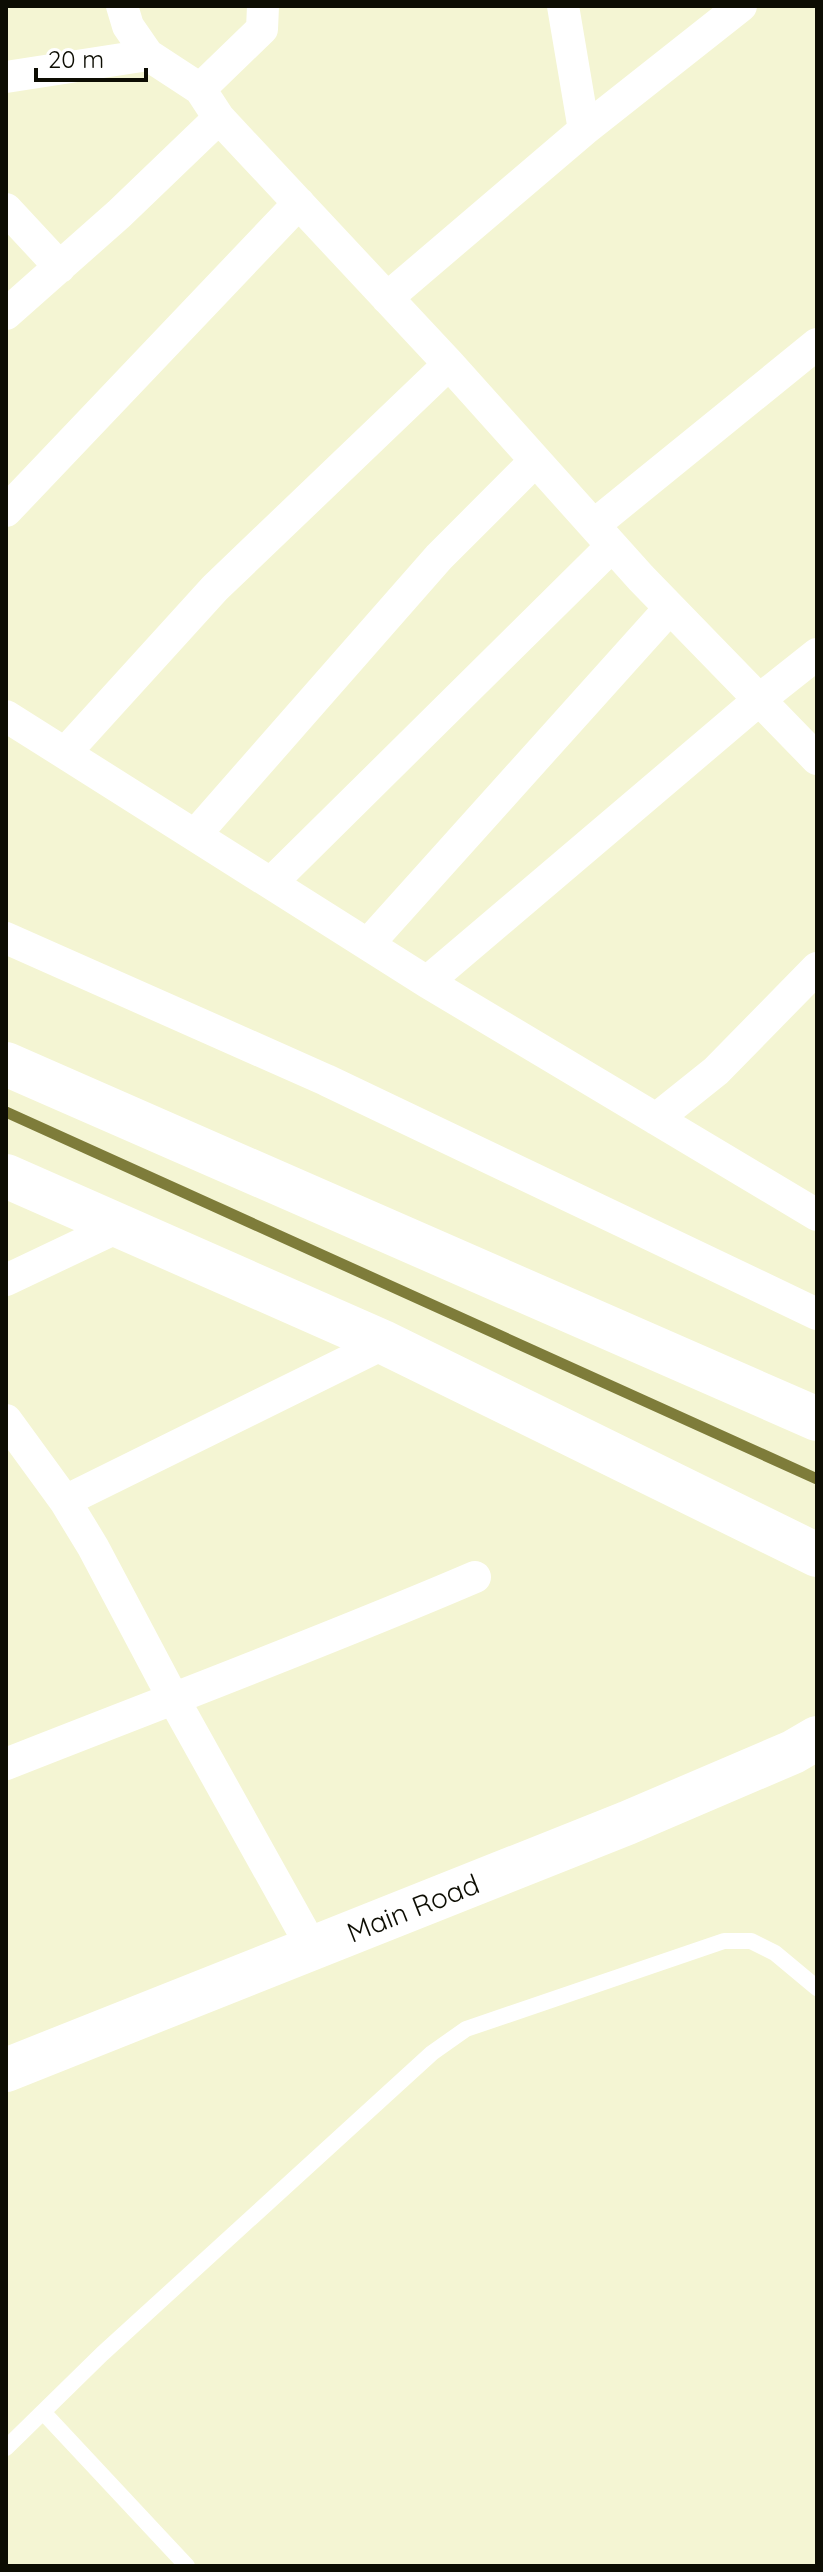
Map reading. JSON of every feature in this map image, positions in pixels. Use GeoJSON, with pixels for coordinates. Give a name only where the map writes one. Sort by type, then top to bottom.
{"type":"FeatureCollection","features":[{"type":"Feature","properties":{"kind":"street"},"geometry":{"type":"LineString","coordinates":[[122,6],[128,26],[148,55],[200,89],[219,118],[449,364],[603,536],[817,759]]}},
{"type":"Feature","properties":{"kind":"street"},"geometry":{"type":"LineString","coordinates":[[200,89],[262,29],[263,6]]}},
{"type":"Feature","properties":{"kind":"street"},"geometry":{"type":"LineString","coordinates":[[563,6],[584,130]]}},
{"type":"Feature","properties":{"kind":"street"},"geometry":{"type":"LineString","coordinates":[[387,298],[584,130],[741,6]]}},
{"type":"Feature","properties":{"kind":"street"},"geometry":{"type":"LineString","coordinates":[[6,77],[148,55]]}},
{"type":"Feature","properties":{"kind":"street"},"geometry":{"type":"LineString","coordinates":[[6,314],[119,214],[219,118]]}},
{"type":"Feature","properties":{"kind":"street"},"geometry":{"type":"LineString","coordinates":[[6,511],[299,203]]}},
{"type":"Feature","properties":{"kind":"street"},"geometry":{"type":"LineString","coordinates":[[6,209],[60,267]]}},
{"type":"Feature","properties":{"kind":"street"},"geometry":{"type":"LineString","coordinates":[[271,883],[603,536],[817,344]]}},
{"type":"Feature","properties":{"kind":"street"},"geometry":{"type":"LineString","coordinates":[[65,753],[215,588],[449,364]]}},
{"type":"Feature","properties":{"kind":"street"},"geometry":{"type":"LineString","coordinates":[[195,835],[439,557],[535,461]]}},
{"type":"Feature","properties":{"kind":"street"},"geometry":{"type":"LineString","coordinates":[[368,944],[670,608]]}},
{"type":"Feature","properties":{"kind":"street"},"geometry":{"type":"LineString","coordinates":[[427,982],[817,654]]}},
{"type":"Feature","properties":{"kind":"street"},"geometry":{"type":"LineString","coordinates":[[6,716],[427,982],[817,1215]]}},
{"type":"Feature","properties":{"kind":"street"},"geometry":{"type":"LineString","coordinates":[[6,938],[326,1080],[817,1314]]}},
{"type":"Feature","properties":{"kind":"street"},"geometry":{"type":"LineString","coordinates":[[656,1119],[716,1071],[817,968]]}},
{"type":"Feature","properties":{"kind":"street"},"geometry":{"type":"LineString","coordinates":[[6,1064],[817,1419]]}},
{"type":"Feature","properties":{"kind":"street"},"geometry":{"type":"LineString","coordinates":[[6,1176],[385,1343],[817,1555]]}},
{"type":"Feature","properties":{"kind":"street"},"geometry":{"type":"LineString","coordinates":[[6,1280],[120,1226]]}},
{"type":"Feature","properties":{"kind":"street"},"geometry":{"type":"LineString","coordinates":[[65,1501],[385,1343]]}},
{"type":"Feature","properties":{"kind":"street"},"geometry":{"type":"LineString","coordinates":[[6,1420],[65,1501],[93,1547],[313,1949]]}},
{"type":"Feature","properties":{"kind":"street"},"geometry":{"type":"LineString","coordinates":[[6,1764],[336,1637],[475,1577]]}},
{"type":"Feature","properties":{"kind":"street","name":"Main Road"},"geometry":{"type":"LineString","coordinates":[[6,2070],[627,1823],[767,1764],[817,1738]]}},
{"type":"Feature","properties":{"kind":"lane"},"geometry":{"type":"LineString","coordinates":[[6,2448],[102,2354],[420,2064],[466,2029],[724,1941],[751,1941],[775,1953],[817,1988]]}},
{"type":"Feature","properties":{"kind":"lane"},"geometry":{"type":"LineString","coordinates":[[43,2412],[187,2566]]}},
{"type":"Feature","properties":{"kind":"waterway"},"geometry":{"type":"LineString","coordinates":[[6,1112],[817,1479]]}}]}
